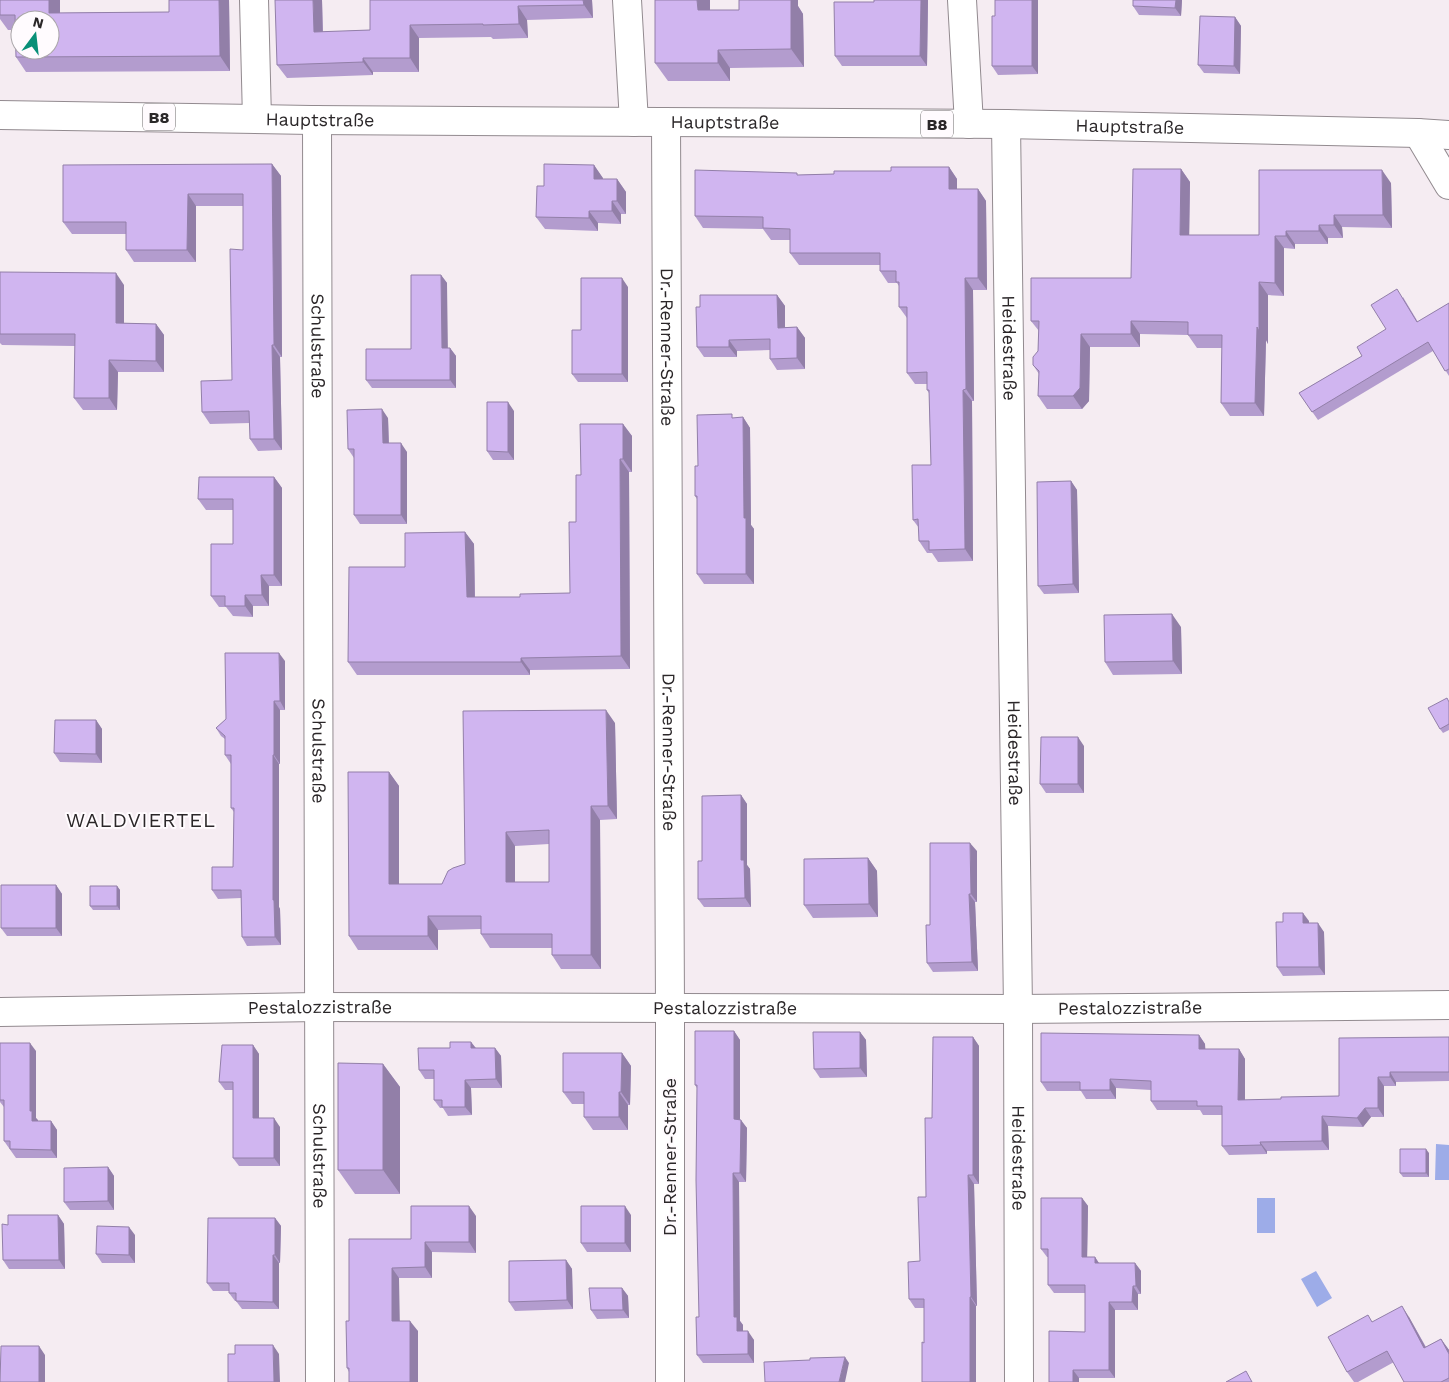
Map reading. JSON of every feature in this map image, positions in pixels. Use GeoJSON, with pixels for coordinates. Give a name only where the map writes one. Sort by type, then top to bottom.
{"type":"FeatureCollection","features":[{"type":"Feature","properties":{"kind":"street"},"geometry":{"type":"LineString","coordinates":[[254,0],[257,119]]}},
{"type":"Feature","properties":{"kind":"street"},"geometry":{"type":"LineString","coordinates":[[628,0],[634,122]]}},
{"type":"Feature","properties":{"kind":"street"},"geometry":{"type":"LineString","coordinates":[[962,0],[970,124]]}},
{"type":"Feature","properties":{"kind":"street","name":"Hauptstraße"},"geometry":{"type":"LineString","coordinates":[[0,115],[318,120],[1006,124],[1449,134]]}},
{"type":"Feature","properties":{"kind":"street","name":"Schulstraße"},"geometry":{"type":"LineString","coordinates":[[318,120],[320,1382]]}},
{"type":"Feature","properties":{"kind":"street","name":"Dr.-Renner-Straße"},"geometry":{"type":"LineString","coordinates":[[666,123],[670,1382]]}},
{"type":"Feature","properties":{"kind":"street","name":"Heidestraße"},"geometry":{"type":"LineString","coordinates":[[1006,124],[1018,1008],[1019,1382]]}},
{"type":"Feature","properties":{"kind":"street"},"geometry":{"type":"LineString","coordinates":[[1418,132],[1449,185]]}},
{"type":"Feature","properties":{"kind":"street","name":"Pestalozzistraße"},"geometry":{"type":"LineString","coordinates":[[0,1012],[318,1007],[1018,1008],[1449,1005]]}},
{"type":"Feature","properties":{"kind":"water"},"geometry":{"type":"Polygon","coordinates":[[[1436,1144],[1449,1145],[1449,1180],[1435,1180],[1436,1144]]]}},
{"type":"Feature","properties":{"kind":"water"},"geometry":{"type":"Polygon","coordinates":[[[1257,1198],[1275,1198],[1275,1233],[1257,1233],[1257,1198]]]}},
{"type":"Feature","properties":{"kind":"water"},"geometry":{"type":"Polygon","coordinates":[[[1316,1271],[1332,1298],[1317,1307],[1301,1279],[1316,1271]]]}},
{"type":"Feature","properties":{"kind":"building"},"geometry":{"type":"Polygon","coordinates":[[[0,0],[49,0],[49,10],[10,10],[10,15],[0,15],[0,0]]]}},
{"type":"Feature","properties":{"kind":"building"},"geometry":{"type":"Polygon","coordinates":[[[169,0],[219,0],[220,56],[60,57],[60,13],[169,12],[169,0]]]}},
{"type":"Feature","properties":{"kind":"building"},"geometry":{"type":"Polygon","coordinates":[[[275,0],[313,0],[314,32],[370,30],[370,0],[583,0],[584,5],[518,6],[519,24],[410,25],[410,58],[363,58],[363,62],[277,65],[275,0]]]}},
{"type":"Feature","properties":{"kind":"building"},"geometry":{"type":"Polygon","coordinates":[[[655,0],[697,0],[698,10],[739,10],[739,0],[791,0],[791,49],[718,50],[718,63],[655,63],[655,0]]]}},
{"type":"Feature","properties":{"kind":"building"},"geometry":{"type":"Polygon","coordinates":[[[874,0],[921,0],[920,56],[835,56],[834,2],[874,2],[874,0]]]}},
{"type":"Feature","properties":{"kind":"building"},"geometry":{"type":"Polygon","coordinates":[[[995,0],[1032,0],[1032,66],[992,66],[992,16],[995,16],[995,0]]]}},
{"type":"Feature","properties":{"kind":"building"},"geometry":{"type":"Polygon","coordinates":[[[1133,0],[1176,0],[1175,8],[1133,6],[1133,0]]]}},
{"type":"Feature","properties":{"kind":"building"},"geometry":{"type":"Polygon","coordinates":[[[1200,16],[1235,17],[1234,66],[1198,65],[1200,16]]]}},
{"type":"Feature","properties":{"kind":"building"},"geometry":{"type":"Polygon","coordinates":[[[272,164],[274,439],[250,439],[249,411],[202,412],[201,381],[232,380],[230,249],[243,250],[243,194],[188,194],[187,250],[126,250],[126,222],[63,222],[63,165],[272,164]]]}},
{"type":"Feature","properties":{"kind":"building"},"geometry":{"type":"Polygon","coordinates":[[[544,164],[594,165],[594,179],[617,179],[617,201],[612,201],[612,211],[589,211],[589,218],[536,217],[537,186],[544,186],[544,164]]]}},
{"type":"Feature","properties":{"kind":"building"},"geometry":{"type":"Polygon","coordinates":[[[891,167],[949,167],[949,189],[978,189],[978,278],[965,278],[966,389],[963,390],[965,549],[929,550],[929,541],[919,541],[918,519],[913,520],[912,465],[931,465],[929,390],[927,390],[927,372],[907,373],[907,307],[899,307],[899,282],[896,282],[896,271],[880,271],[880,253],[790,253],[790,229],[763,228],[763,217],[695,216],[695,170],[797,173],[797,175],[834,174],[834,171],[891,171],[891,167]]]}},
{"type":"Feature","properties":{"kind":"building"},"geometry":{"type":"Polygon","coordinates":[[[1133,169],[1181,169],[1180,235],[1259,235],[1259,170],[1382,170],[1383,215],[1334,215],[1334,225],[1319,225],[1319,231],[1286,231],[1286,236],[1275,236],[1275,283],[1259,282],[1259,331],[1257,327],[1255,403],[1221,403],[1222,335],[1188,335],[1188,322],[1131,321],[1131,334],[1081,334],[1080,388],[1073,396],[1038,396],[1039,371],[1033,365],[1033,357],[1038,351],[1039,321],[1031,321],[1031,278],[1131,278],[1133,169]]]}},
{"type":"Feature","properties":{"kind":"building"},"geometry":{"type":"Polygon","coordinates":[[[0,272],[116,273],[116,323],[156,324],[156,361],[109,360],[109,398],[74,398],[75,334],[0,334],[0,272]]]}},
{"type":"Feature","properties":{"kind":"building"},"geometry":{"type":"Polygon","coordinates":[[[411,275],[441,275],[442,348],[450,348],[450,380],[366,380],[366,349],[411,349],[411,275]]]}},
{"type":"Feature","properties":{"kind":"building"},"geometry":{"type":"Polygon","coordinates":[[[581,278],[622,278],[622,374],[572,374],[572,330],[581,330],[581,278]]]}},
{"type":"Feature","properties":{"kind":"building"},"geometry":{"type":"Polygon","coordinates":[[[1397,289],[1417,322],[1449,303],[1449,369],[1445,371],[1428,342],[1312,412],[1299,393],[1362,356],[1357,347],[1386,329],[1371,305],[1397,289]]]}},
{"type":"Feature","properties":{"kind":"building"},"geometry":{"type":"Polygon","coordinates":[[[700,295],[777,295],[778,328],[797,327],[797,358],[770,359],[770,339],[729,340],[729,347],[697,347],[696,307],[700,307],[700,295]]]}},
{"type":"Feature","properties":{"kind":"building"},"geometry":{"type":"Polygon","coordinates":[[[487,402],[508,402],[508,452],[487,451],[487,402]]]}},
{"type":"Feature","properties":{"kind":"building"},"geometry":{"type":"Polygon","coordinates":[[[382,409],[383,443],[401,443],[401,515],[354,515],[354,449],[348,449],[347,410],[382,409]]]}},
{"type":"Feature","properties":{"kind":"building"},"geometry":{"type":"Polygon","coordinates":[[[732,414],[732,418],[743,417],[746,574],[697,574],[695,466],[698,466],[697,415],[732,414]]]}},
{"type":"Feature","properties":{"kind":"building"},"geometry":{"type":"Polygon","coordinates":[[[580,424],[623,424],[623,459],[620,459],[621,656],[521,658],[521,662],[348,662],[349,567],[405,567],[405,533],[465,532],[467,597],[520,597],[520,594],[570,593],[569,522],[576,522],[576,475],[581,475],[580,424]]]}},
{"type":"Feature","properties":{"kind":"building"},"geometry":{"type":"Polygon","coordinates":[[[199,477],[274,477],[274,575],[261,575],[262,595],[245,595],[245,606],[225,606],[225,596],[211,596],[211,544],[233,544],[233,499],[198,499],[199,477]]]}},
{"type":"Feature","properties":{"kind":"building"},"geometry":{"type":"Polygon","coordinates":[[[1071,481],[1073,584],[1038,586],[1037,482],[1071,481]]]}},
{"type":"Feature","properties":{"kind":"building"},"geometry":{"type":"Polygon","coordinates":[[[1172,614],[1173,661],[1105,662],[1104,615],[1172,614]]]}},
{"type":"Feature","properties":{"kind":"building"},"geometry":{"type":"Polygon","coordinates":[[[225,653],[279,653],[280,701],[274,701],[273,755],[273,900],[275,937],[242,937],[241,890],[212,890],[212,867],[233,867],[234,808],[231,808],[231,755],[225,755],[225,736],[216,728],[226,719],[225,653]]]}},
{"type":"Feature","properties":{"kind":"building"},"geometry":{"type":"Polygon","coordinates":[[[1447,698],[1449,702],[1449,724],[1440,729],[1428,708],[1447,698]]]}},
{"type":"Feature","properties":{"kind":"building"},"geometry":{"type":"Polygon","coordinates":[[[606,710],[608,806],[591,806],[591,955],[552,955],[552,934],[481,934],[481,916],[428,916],[428,936],[349,936],[348,772],[389,772],[389,884],[442,884],[448,871],[465,864],[463,711],[606,710]],[[549,830],[506,832],[506,882],[549,882],[549,830]]]}},
{"type":"Feature","properties":{"kind":"building"},"geometry":{"type":"Polygon","coordinates":[[[55,720],[96,720],[96,754],[54,753],[55,720]]]}},
{"type":"Feature","properties":{"kind":"building"},"geometry":{"type":"Polygon","coordinates":[[[1041,737],[1078,737],[1078,784],[1040,784],[1041,737]]]}},
{"type":"Feature","properties":{"kind":"building"},"geometry":{"type":"Polygon","coordinates":[[[741,795],[741,860],[744,860],[745,898],[698,899],[698,861],[702,861],[702,796],[741,795]]]}},
{"type":"Feature","properties":{"kind":"building"},"geometry":{"type":"Polygon","coordinates":[[[930,843],[970,843],[971,894],[969,894],[972,962],[927,963],[926,925],[930,925],[930,843]]]}},
{"type":"Feature","properties":{"kind":"building"},"geometry":{"type":"Polygon","coordinates":[[[868,858],[869,904],[804,905],[804,859],[868,858]]]}},
{"type":"Feature","properties":{"kind":"building"},"geometry":{"type":"Polygon","coordinates":[[[1,885],[56,885],[56,928],[1,928],[1,885]]]}},
{"type":"Feature","properties":{"kind":"building"},"geometry":{"type":"Polygon","coordinates":[[[90,886],[117,886],[117,906],[90,906],[90,886]]]}},
{"type":"Feature","properties":{"kind":"building"},"geometry":{"type":"Polygon","coordinates":[[[1283,913],[1303,913],[1303,923],[1318,923],[1319,967],[1277,967],[1276,922],[1283,922],[1283,913]]]}},
{"type":"Feature","properties":{"kind":"building"},"geometry":{"type":"Polygon","coordinates":[[[695,1031],[734,1031],[734,1119],[741,1120],[740,1173],[733,1173],[734,1317],[737,1317],[737,1331],[748,1331],[748,1354],[697,1355],[696,1317],[699,1317],[695,1031]]]}},
{"type":"Feature","properties":{"kind":"building"},"geometry":{"type":"Polygon","coordinates":[[[813,1032],[860,1032],[860,1068],[814,1069],[813,1032]]]}},
{"type":"Feature","properties":{"kind":"building"},"geometry":{"type":"Polygon","coordinates":[[[1041,1033],[1199,1035],[1199,1049],[1239,1049],[1238,1100],[1339,1096],[1339,1038],[1449,1037],[1449,1072],[1390,1072],[1390,1077],[1378,1077],[1378,1108],[1365,1108],[1357,1118],[1322,1116],[1322,1141],[1260,1142],[1261,1145],[1222,1146],[1222,1106],[1197,1106],[1197,1101],[1151,1101],[1151,1081],[1110,1079],[1110,1090],[1080,1090],[1080,1082],[1041,1082],[1041,1033]]]}},
{"type":"Feature","properties":{"kind":"building"},"geometry":{"type":"Polygon","coordinates":[[[933,1037],[973,1037],[973,1175],[968,1175],[971,1297],[970,1382],[922,1382],[924,1299],[909,1299],[908,1262],[920,1261],[918,1197],[926,1197],[925,1118],[932,1118],[933,1037]]]}},
{"type":"Feature","properties":{"kind":"building"},"geometry":{"type":"Polygon","coordinates":[[[450,1042],[471,1042],[471,1048],[495,1048],[496,1079],[465,1080],[465,1107],[442,1107],[442,1100],[434,1100],[434,1070],[419,1070],[418,1048],[450,1048],[450,1042]]]}},
{"type":"Feature","properties":{"kind":"building"},"geometry":{"type":"Polygon","coordinates":[[[0,1043],[30,1043],[30,1111],[32,1111],[32,1121],[51,1121],[51,1150],[10,1149],[10,1141],[4,1141],[4,1100],[0,1100],[0,1043]]]}},
{"type":"Feature","properties":{"kind":"building"},"geometry":{"type":"Polygon","coordinates":[[[222,1045],[253,1045],[253,1118],[274,1118],[274,1158],[233,1158],[233,1082],[219,1082],[222,1045]]]}},
{"type":"Feature","properties":{"kind":"building"},"geometry":{"type":"Polygon","coordinates":[[[563,1053],[622,1053],[619,1117],[584,1117],[584,1092],[563,1092],[563,1053]]]}},
{"type":"Feature","properties":{"kind":"building"},"geometry":{"type":"Polygon","coordinates":[[[338,1063],[383,1064],[383,1170],[338,1170],[338,1063]]]}},
{"type":"Feature","properties":{"kind":"building"},"geometry":{"type":"Polygon","coordinates":[[[1400,1149],[1426,1149],[1426,1173],[1400,1173],[1400,1149]]]}},
{"type":"Feature","properties":{"kind":"building"},"geometry":{"type":"Polygon","coordinates":[[[108,1167],[108,1201],[64,1202],[64,1168],[108,1167]]]}},
{"type":"Feature","properties":{"kind":"building"},"geometry":{"type":"Polygon","coordinates":[[[1041,1198],[1082,1198],[1082,1257],[1095,1257],[1095,1263],[1135,1263],[1136,1286],[1133,1286],[1132,1302],[1109,1302],[1109,1370],[1073,1370],[1073,1382],[1049,1382],[1049,1331],[1085,1332],[1085,1285],[1048,1285],[1048,1249],[1041,1249],[1041,1198]]]}},
{"type":"Feature","properties":{"kind":"building"},"geometry":{"type":"Polygon","coordinates":[[[411,1206],[469,1206],[469,1242],[425,1242],[425,1267],[392,1268],[392,1321],[410,1321],[410,1382],[349,1382],[346,1321],[349,1321],[349,1239],[411,1239],[411,1206]]]}},
{"type":"Feature","properties":{"kind":"building"},"geometry":{"type":"Polygon","coordinates":[[[581,1206],[625,1206],[625,1243],[581,1243],[581,1206]]]}},
{"type":"Feature","properties":{"kind":"building"},"geometry":{"type":"Polygon","coordinates":[[[8,1215],[58,1215],[59,1260],[3,1260],[2,1224],[8,1225],[8,1215]]]}},
{"type":"Feature","properties":{"kind":"building"},"geometry":{"type":"Polygon","coordinates":[[[208,1218],[275,1218],[273,1302],[236,1301],[236,1293],[229,1293],[229,1283],[207,1283],[208,1218]]]}},
{"type":"Feature","properties":{"kind":"building"},"geometry":{"type":"Polygon","coordinates":[[[97,1226],[129,1227],[129,1255],[96,1254],[97,1226]]]}},
{"type":"Feature","properties":{"kind":"building"},"geometry":{"type":"Polygon","coordinates":[[[566,1260],[567,1300],[509,1302],[509,1261],[566,1260]]]}},
{"type":"Feature","properties":{"kind":"building"},"geometry":{"type":"Polygon","coordinates":[[[589,1288],[622,1288],[623,1310],[591,1310],[589,1288]]]}},
{"type":"Feature","properties":{"kind":"building"},"geometry":{"type":"Polygon","coordinates":[[[1402,1306],[1424,1348],[1441,1339],[1449,1354],[1449,1378],[1441,1382],[1404,1382],[1387,1351],[1347,1372],[1328,1337],[1368,1315],[1372,1322],[1402,1306]]]}},
{"type":"Feature","properties":{"kind":"building"},"geometry":{"type":"Polygon","coordinates":[[[235,1345],[273,1345],[274,1382],[228,1382],[228,1354],[235,1354],[235,1345]]]}},
{"type":"Feature","properties":{"kind":"building"},"geometry":{"type":"Polygon","coordinates":[[[1,1346],[39,1346],[39,1382],[0,1382],[1,1346]]]}},
{"type":"Feature","properties":{"kind":"building"},"geometry":{"type":"Polygon","coordinates":[[[845,1357],[839,1382],[765,1382],[764,1362],[845,1357]]]}},
{"type":"Feature","properties":{"kind":"building"},"geometry":{"type":"Polygon","coordinates":[[[1246,1371],[1252,1382],[1226,1382],[1246,1371]]]}},
{"type":"Feature","properties":{"kind":"district","name":"WALDVIERTEL"},"geometry":{"type":"Point","coordinates":[141,820]}}]}
